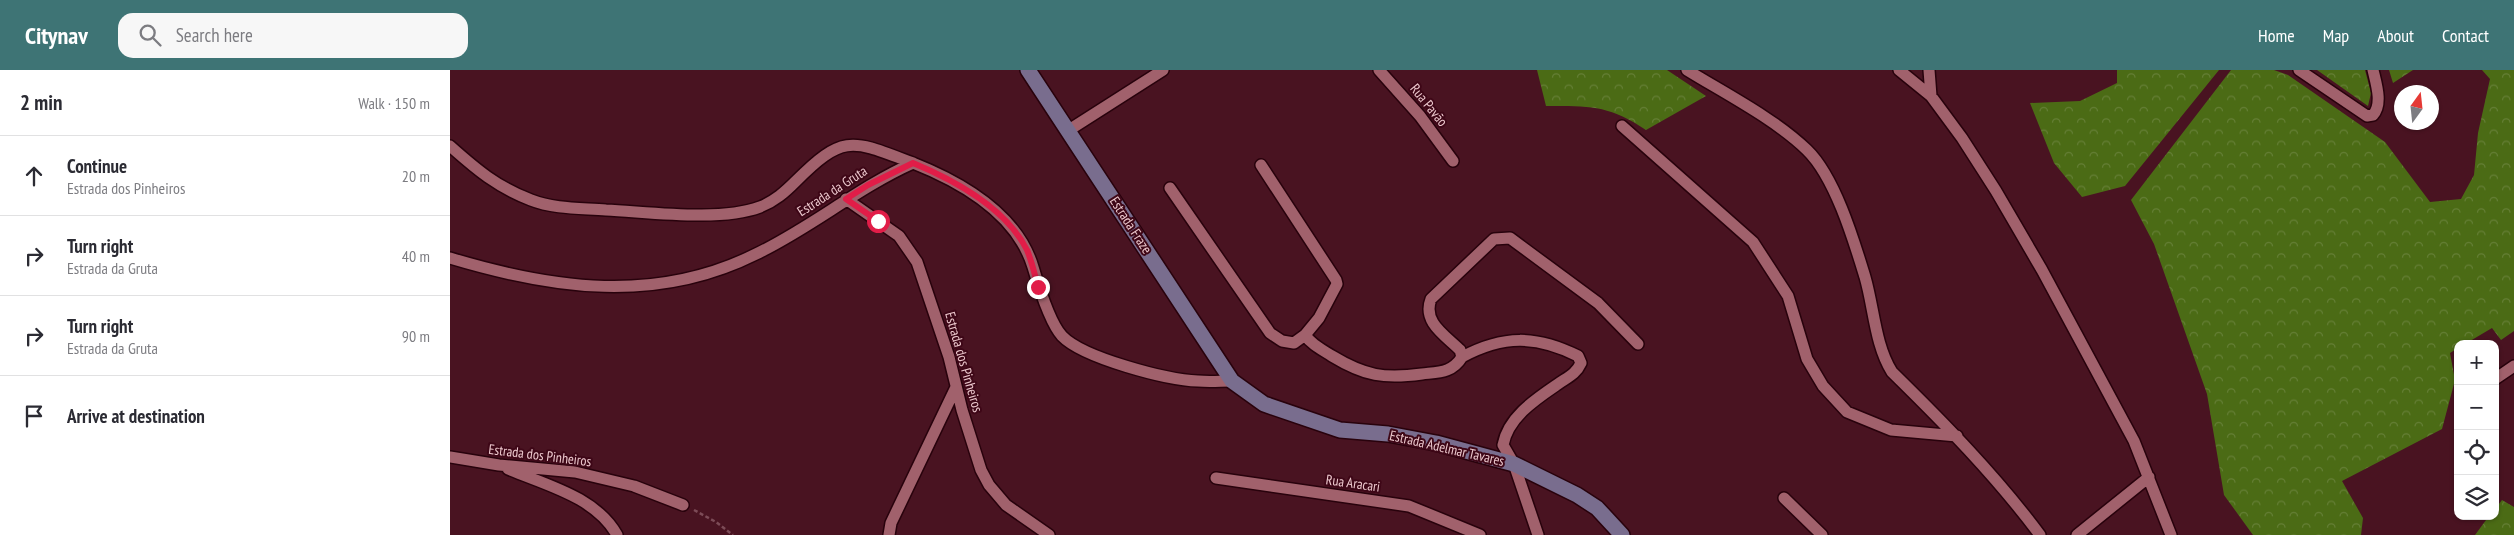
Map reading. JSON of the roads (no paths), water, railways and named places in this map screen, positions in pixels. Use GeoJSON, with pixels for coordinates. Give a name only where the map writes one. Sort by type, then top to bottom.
{"type":"FeatureCollection","features":[{"type":"Feature","properties":{"kind":"street","name":"Estrada Fraze"},"geometry":{"type":"LineString","coordinates":[[1028,70],[1232,381]]}},
{"type":"Feature","properties":{"kind":"street"},"geometry":{"type":"LineString","coordinates":[[1069,130],[1163,70]]}},
{"type":"Feature","properties":{"kind":"street","name":"Rua Pavão"},"geometry":{"type":"LineString","coordinates":[[1379,70],[1420,116],[1453,160]]}},
{"type":"Feature","properties":{"kind":"street"},"geometry":{"type":"LineString","coordinates":[[1687,70],[1777,127],[1808,151],[1828,181],[1852,235],[1872,300],[1886,362],[1892,372],[1957,436],[2021,510],[2040,535]]}},
{"type":"Feature","properties":{"kind":"street"},"geometry":{"type":"LineString","coordinates":[[1899,70],[1932,96],[1996,191],[2042,270],[2134,441],[2171,535]]}},
{"type":"Feature","properties":{"kind":"street"},"geometry":{"type":"LineString","coordinates":[[1929,70],[1932,96]]}},
{"type":"Feature","properties":{"kind":"street"},"geometry":{"type":"LineString","coordinates":[[2299,70],[2367,116],[2373,116],[2378,107],[2378,93],[2373,70]]}},
{"type":"Feature","properties":{"kind":"street"},"geometry":{"type":"LineString","coordinates":[[1622,126],[1753,242],[1788,296],[1811,366],[1823,386],[1847,412],[1891,430],[1957,436]]}},
{"type":"Feature","properties":{"kind":"street"},"geometry":{"type":"LineString","coordinates":[[450,146],[496,185],[532,201],[555,206],[675,214],[726,214],[758,208],[777,199],[819,158],[832,149],[848,144],[880,151],[913,163],[959,187],[1004,218],[1027,250],[1038,287],[1060,335],[1072,345],[1094,356],[1159,374],[1196,381],[1232,381]]}},
{"type":"Feature","properties":{"kind":"street","name":"Estrada da Gruta"},"geometry":{"type":"LineString","coordinates":[[450,258],[496,272],[545,282],[585,286],[649,285],[713,272],[748,258],[805,227],[868,185],[913,163]]}},
{"type":"Feature","properties":{"kind":"street"},"geometry":{"type":"LineString","coordinates":[[1170,188],[1270,333],[1282,341],[1294,344],[1319,318],[1321,311],[1337,284],[1261,165]]}},
{"type":"Feature","properties":{"kind":"street","name":"Estrada dos Pinheiros"},"geometry":{"type":"LineString","coordinates":[[846,199],[899,236],[917,262],[949,357],[973,447],[989,485],[1006,506],[1049,535]]}},
{"type":"Feature","properties":{"kind":"street"},"geometry":{"type":"LineString","coordinates":[[1462,357],[1460,350],[1430,321],[1428,308],[1431,299],[1494,238],[1501,237],[1510,238],[1598,303],[1638,344]]}},
{"type":"Feature","properties":{"kind":"street"},"geometry":{"type":"LineString","coordinates":[[1305,334],[1311,343],[1352,368],[1373,376],[1399,377],[1447,372],[1462,357],[1484,346],[1513,339],[1552,345],[1578,356],[1581,363],[1577,371],[1535,400],[1517,416],[1505,432],[1503,445],[1514,464],[1538,535]]}},
{"type":"Feature","properties":{"kind":"street"},"geometry":{"type":"LineString","coordinates":[[2499,376],[2514,366]]}},
{"type":"Feature","properties":{"kind":"street","name":"Estrada Adelmar Tavares"},"geometry":{"type":"LineString","coordinates":[[1232,381],[1264,404],[1340,430],[1388,434],[1514,464],[1577,495],[1597,508],[1622,535]]}},
{"type":"Feature","properties":{"kind":"street"},"geometry":{"type":"LineString","coordinates":[[889,535],[891,523],[956,387]]}},
{"type":"Feature","properties":{"kind":"street","name":"Estrada dos Pinheiros"},"geometry":{"type":"LineString","coordinates":[[450,457],[499,465],[575,472],[634,486],[684,505]]}},
{"type":"Feature","properties":{"kind":"street"},"geometry":{"type":"LineString","coordinates":[[499,465],[572,496],[594,508],[618,535]]}},
{"type":"Feature","properties":{"kind":"street"},"geometry":{"type":"LineString","coordinates":[[2077,535],[2149,477]]}},
{"type":"Feature","properties":{"kind":"street","name":"Rua Aracari"},"geometry":{"type":"LineString","coordinates":[[1216,478],[1409,506],[1480,535]]}},
{"type":"Feature","properties":{"kind":"street"},"geometry":{"type":"LineString","coordinates":[[1784,498],[1822,535]]}}]}
